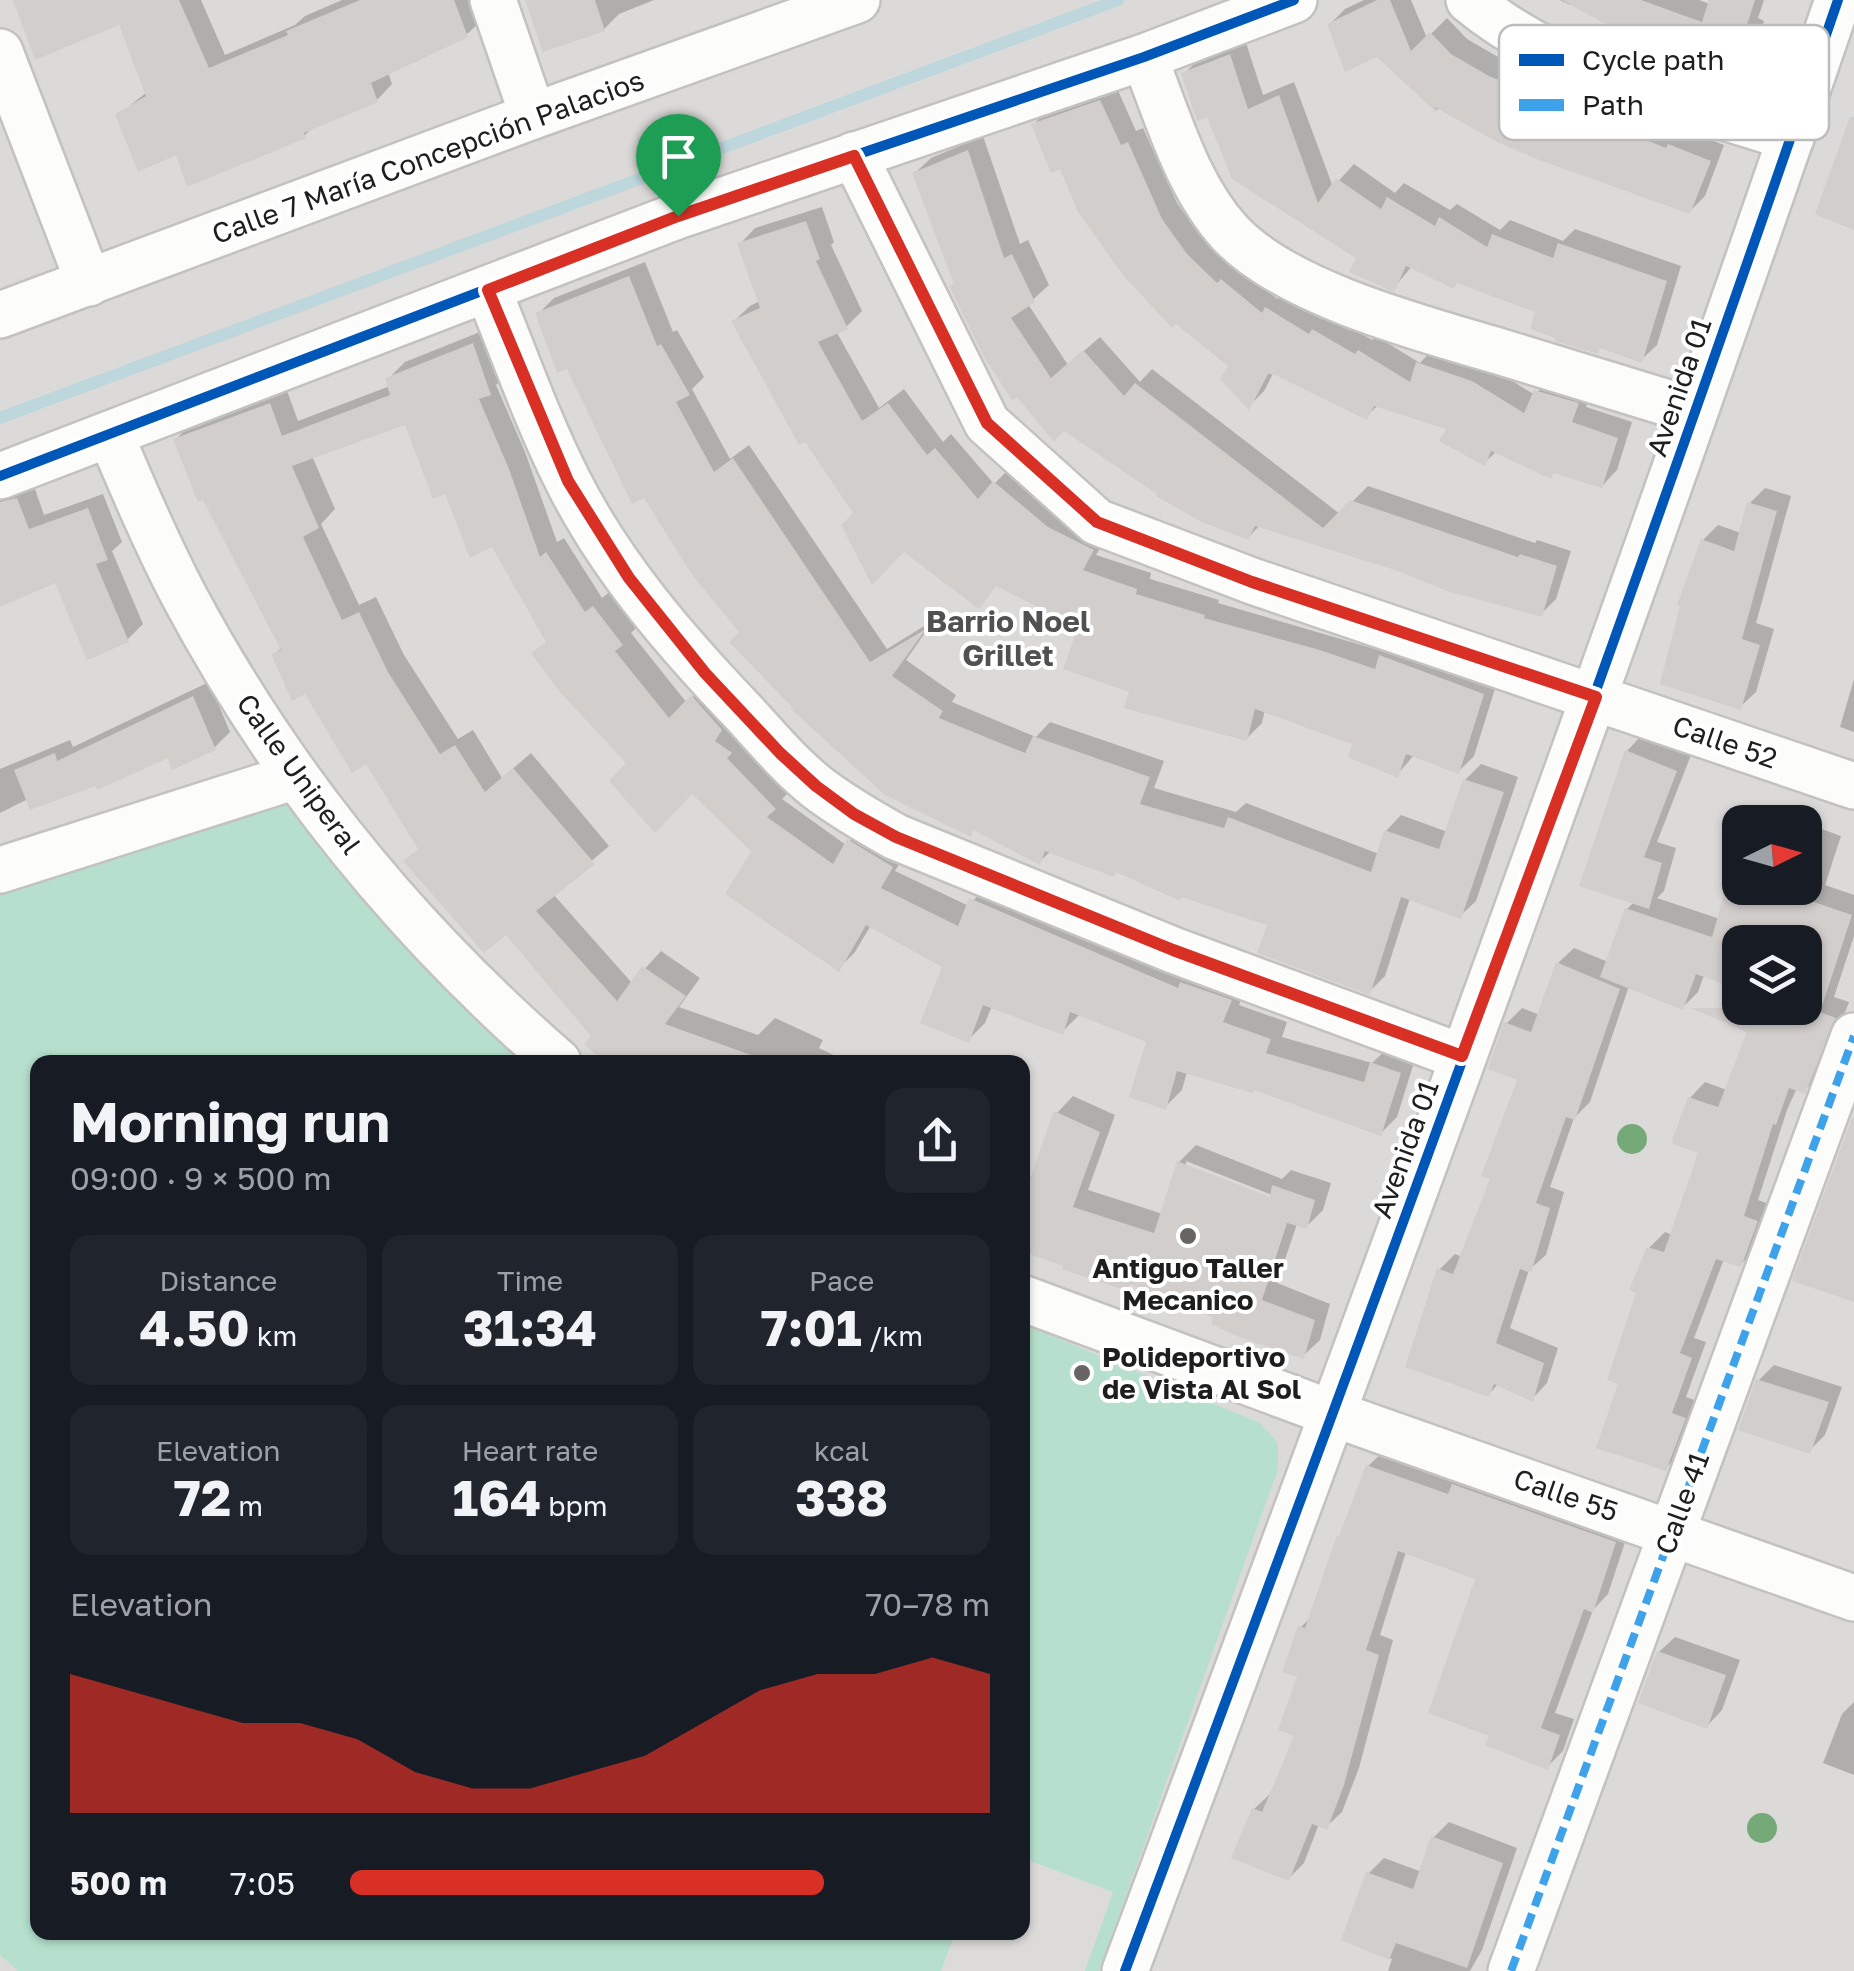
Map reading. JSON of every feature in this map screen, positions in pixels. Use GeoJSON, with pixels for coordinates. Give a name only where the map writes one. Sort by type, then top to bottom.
{"type":"FeatureCollection","features":[{"type":"Feature","properties":{"kind":"street"},"geometry":{"type":"LineString","coordinates":[[492,0],[532,116]]}},
{"type":"Feature","properties":{"kind":"street","name":"Calle 7 María Concepción Palacios"},"geometry":{"type":"LineString","coordinates":[[0,315],[532,116],[858,0]]}},
{"type":"Feature","properties":{"kind":"street"},"geometry":{"type":"LineString","coordinates":[[0,476],[678,216],[1144,57],[1294,0]]}},
{"type":"Feature","properties":{"kind":"street"},"geometry":{"type":"LineString","coordinates":[[1469,0],[1499,25]]}},
{"type":"Feature","properties":{"kind":"street","name":"Avenida 01"},"geometry":{"type":"LineString","coordinates":[[1829,26],[1838,0]]}},
{"type":"Feature","properties":{"kind":"street"},"geometry":{"type":"LineString","coordinates":[[0,52],[89,283]]}},
{"type":"Feature","properties":{"kind":"street"},"geometry":{"type":"LineString","coordinates":[[1144,57],[1195,183],[1211,210],[1253,255],[1279,273],[1405,324],[1694,411]]}},
{"type":"Feature","properties":{"kind":"street","name":"Avenida 01"},"geometry":{"type":"LineString","coordinates":[[1125,1971],[1596,697],[1790,140]]}},
{"type":"Feature","properties":{"kind":"street","name":"Calle 52"},"geometry":{"type":"LineString","coordinates":[[854,156],[987,423],[1097,522],[1252,582],[1854,786]]}},
{"type":"Feature","properties":{"kind":"street"},"geometry":{"type":"LineString","coordinates":[[488,290],[568,481],[597,530],[705,673],[816,786],[854,814],[896,837],[1173,950],[1462,1056]]}},
{"type":"Feature","properties":{"kind":"street","name":"Calle Uniperal"},"geometry":{"type":"LineString","coordinates":[[110,434],[183,593],[226,669],[296,776],[340,836],[406,913],[507,1018],[550,1055]]}},
{"type":"Feature","properties":{"kind":"street"},"geometry":{"type":"LineString","coordinates":[[0,870],[296,776]]}},
{"type":"Feature","properties":{"kind":"street","name":"Calle 41"},"geometry":{"type":"LineString","coordinates":[[1511,1971],[1854,1036]]}},
{"type":"Feature","properties":{"kind":"street"},"geometry":{"type":"LineString","coordinates":[[1030,1301],[1334,1414]]}},
{"type":"Feature","properties":{"kind":"street","name":"Calle 55"},"geometry":{"type":"LineString","coordinates":[[1334,1414],[1854,1598]]}},
{"type":"Feature","properties":{"kind":"shaded area"},"geometry":{"type":"Polygon","coordinates":[[[0,0],[1854,0],[1854,1971],[0,1971],[0,0]]]}},
{"type":"Feature","properties":{"kind":"shaded area"},"geometry":{"type":"Polygon","coordinates":[[[1030,1861],[1113,1892],[1085,1971],[941,1971],[952,1940],[1030,1940],[1030,1861]]]}},
{"type":"Feature","properties":{"kind":"green space","name":"Polideportivo de Vista Al Sol"},"geometry":{"type":"Polygon","coordinates":[[[279,800],[306,822],[363,897],[531,1055],[30,1055],[30,1940],[1030,1940],[1030,1327],[1260,1423],[1278,1443],[1278,1469],[1099,1971],[18,1971],[0,1955],[0,888],[279,800]]]}},
{"type":"Feature","properties":{"kind":"building"},"geometry":{"type":"Polygon","coordinates":[[[13,0],[179,0],[209,68],[360,0],[454,0],[468,37],[371,83],[378,102],[304,133],[306,138],[187,187],[176,155],[138,172],[115,114],[146,96],[119,25],[35,60],[13,0]]]}},
{"type":"Feature","properties":{"kind":"building"},"geometry":{"type":"Polygon","coordinates":[[[525,0],[595,0],[605,31],[543,52],[525,0]]]}},
{"type":"Feature","properties":{"kind":"building"},"geometry":{"type":"Polygon","coordinates":[[[1377,0],[1390,0],[1411,51],[1430,32],[1451,54],[1499,80],[1499,140],[1646,140],[1711,161],[1690,214],[1534,158],[1493,140],[1435,107],[1437,113],[1377,57],[1345,72],[1327,24],[1377,0]]]}},
{"type":"Feature","properties":{"kind":"building"},"geometry":{"type":"Polygon","coordinates":[[[1562,0],[1641,0],[1702,22],[1709,0],[1755,0],[1747,25],[1608,25],[1562,0]]]}},
{"type":"Feature","properties":{"kind":"building"},"geometry":{"type":"Polygon","coordinates":[[[1230,54],[1248,109],[1279,95],[1318,203],[1336,178],[1381,209],[1387,197],[1435,226],[1439,217],[1487,247],[1492,234],[1553,258],[1558,243],[1667,281],[1642,363],[1600,348],[1598,354],[1555,341],[1556,338],[1530,329],[1535,312],[1457,283],[1454,289],[1406,266],[1394,292],[1349,272],[1356,258],[1232,179],[1207,117],[1197,121],[1181,73],[1230,54]]]}},
{"type":"Feature","properties":{"kind":"building"},"geometry":{"type":"Polygon","coordinates":[[[1100,100],[1121,145],[1128,142],[1162,219],[1187,254],[1217,283],[1221,279],[1262,313],[1265,307],[1309,334],[1312,329],[1355,354],[1358,350],[1410,382],[1416,362],[1472,381],[1524,413],[1534,390],[1579,403],[1572,422],[1618,438],[1602,488],[1553,473],[1551,479],[1491,451],[1485,466],[1439,441],[1446,429],[1374,406],[1367,420],[1275,375],[1268,374],[1249,410],[1220,379],[1228,366],[1176,324],[1172,328],[1122,274],[1078,212],[1060,169],[1051,173],[1031,124],[1100,100]]]}},
{"type":"Feature","properties":{"kind":"building"},"geometry":{"type":"Polygon","coordinates":[[[1850,117],[1854,117],[1854,230],[1815,214],[1850,117]]]}},
{"type":"Feature","properties":{"kind":"building"},"geometry":{"type":"Polygon","coordinates":[[[968,150],[1004,258],[1012,254],[1035,302],[1011,318],[1051,378],[1083,350],[1124,396],[1135,383],[1323,528],[1350,500],[1518,557],[1520,554],[1557,566],[1542,617],[1447,591],[1398,571],[1255,526],[1248,540],[1200,521],[1156,496],[1064,431],[1054,442],[1017,397],[1012,400],[984,357],[949,286],[954,284],[912,173],[968,150]]]}},
{"type":"Feature","properties":{"kind":"building"},"geometry":{"type":"Polygon","coordinates":[[[806,221],[820,259],[816,261],[848,329],[818,342],[862,421],[888,403],[927,455],[935,448],[978,499],[993,481],[1048,527],[1094,550],[1083,570],[1137,589],[1136,594],[1375,669],[1379,655],[1484,694],[1459,774],[1406,754],[1398,778],[1348,757],[1352,744],[1255,709],[1247,741],[1124,708],[1129,692],[1063,669],[1078,627],[996,586],[979,609],[904,552],[872,585],[841,525],[853,513],[805,442],[799,445],[731,321],[760,308],[737,243],[806,221]]]}},
{"type":"Feature","properties":{"kind":"building"},"geometry":{"type":"Polygon","coordinates":[[[629,276],[657,346],[661,344],[690,395],[676,402],[714,472],[733,458],[870,662],[926,629],[892,676],[943,711],[939,718],[1025,753],[1033,736],[1150,777],[1140,804],[1224,828],[1228,817],[1371,872],[1384,830],[1439,849],[1463,779],[1504,792],[1461,919],[1401,897],[1370,995],[1257,953],[1267,925],[1182,897],[1180,901],[1116,872],[1114,877],[1045,851],[1040,865],[973,830],[971,837],[885,795],[791,709],[729,642],[739,632],[693,576],[644,498],[632,504],[567,369],[557,373],[535,313],[629,276]]]}},
{"type":"Feature","properties":{"kind":"building"},"geometry":{"type":"Polygon","coordinates":[[[473,343],[491,395],[479,399],[540,557],[546,552],[585,612],[593,606],[623,645],[615,651],[669,718],[691,695],[722,730],[715,741],[732,753],[727,758],[776,809],[767,817],[833,864],[847,839],[893,867],[881,888],[958,926],[969,898],[1178,988],[1180,982],[1232,1000],[1223,1022],[1271,1039],[1266,1053],[1364,1082],[1370,1062],[1401,1073],[1381,1136],[1254,1090],[1253,1093],[1177,1071],[1166,1110],[1129,1097],[1146,1042],[1070,1012],[1063,1035],[983,1005],[969,1043],[920,1023],[942,967],[866,925],[839,972],[725,894],[751,851],[692,794],[655,833],[609,781],[626,763],[560,692],[531,653],[546,642],[492,547],[470,558],[445,494],[433,499],[405,425],[292,466],[319,528],[303,537],[342,620],[359,612],[388,672],[440,754],[455,745],[485,792],[513,768],[595,864],[536,911],[617,1001],[642,966],[686,996],[665,1024],[751,1055],[597,1055],[584,1045],[591,1036],[506,935],[484,953],[403,861],[418,849],[366,764],[352,773],[305,694],[292,701],[271,654],[281,650],[203,500],[198,502],[173,439],[270,403],[282,436],[390,395],[385,378],[473,343]]]}},
{"type":"Feature","properties":{"kind":"building"},"geometry":{"type":"Polygon","coordinates":[[[17,498],[29,529],[88,508],[108,560],[96,564],[129,642],[87,660],[55,583],[0,607],[0,502],[17,498]]]}},
{"type":"Feature","properties":{"kind":"building"},"geometry":{"type":"Polygon","coordinates":[[[1747,502],[1777,511],[1742,639],[1760,645],[1741,710],[1660,684],[1680,606],[1677,605],[1701,539],[1734,551],[1747,502]]]}},
{"type":"Feature","properties":{"kind":"building"},"geometry":{"type":"Polygon","coordinates":[[[193,696],[216,750],[172,770],[168,758],[97,790],[96,786],[30,810],[14,770],[55,753],[57,761],[193,696]]]}},
{"type":"Feature","properties":{"kind":"building"},"geometry":{"type":"Polygon","coordinates":[[[1625,750],[1677,771],[1644,857],[1662,863],[1649,909],[1579,886],[1625,750]]]}},
{"type":"Feature","properties":{"kind":"building"},"geometry":{"type":"Polygon","coordinates":[[[1722,901],[1722,905],[1822,905],[1852,915],[1822,1006],[1822,925],[1722,925],[1722,983],[1696,974],[1683,1010],[1600,977],[1625,908],[1712,937],[1722,901]]]}},
{"type":"Feature","properties":{"kind":"building"},"geometry":{"type":"Polygon","coordinates":[[[1556,962],[1620,989],[1575,1120],[1566,1117],[1536,1203],[1550,1208],[1531,1273],[1520,1269],[1496,1343],[1544,1363],[1533,1402],[1494,1384],[1489,1397],[1405,1367],[1437,1268],[1453,1274],[1490,1179],[1481,1176],[1517,1080],[1488,1069],[1504,1022],[1531,1032],[1556,962]]]}},
{"type":"Feature","properties":{"kind":"building"},"geometry":{"type":"Polygon","coordinates":[[[1691,1008],[1722,1008],[1722,1021],[1691,1008]]]}},
{"type":"Feature","properties":{"kind":"building"},"geometry":{"type":"Polygon","coordinates":[[[1822,1013],[1836,1018],[1805,1094],[1789,1088],[1776,1125],[1773,1124],[1744,1216],[1758,1221],[1741,1267],[1716,1259],[1680,1353],[1692,1358],[1672,1413],[1686,1418],[1666,1471],[1596,1448],[1618,1384],[1607,1380],[1636,1293],[1629,1290],[1647,1247],[1664,1252],[1698,1153],[1671,1143],[1688,1097],[1718,1107],[1747,1032],[1731,1025],[1822,1025],[1822,1013]]]}},
{"type":"Feature","properties":{"kind":"building"},"geometry":{"type":"Polygon","coordinates":[[[1054,1111],[1100,1132],[1073,1207],[1154,1233],[1177,1161],[1270,1197],[1272,1185],[1315,1200],[1307,1229],[1287,1223],[1262,1300],[1315,1320],[1304,1359],[1239,1337],[1211,1324],[1213,1317],[1130,1284],[1127,1291],[1030,1254],[1030,1178],[1054,1111]]]}},
{"type":"Feature","properties":{"kind":"building"},"geometry":{"type":"Polygon","coordinates":[[[1854,1118],[1854,1302],[1792,1281],[1854,1118]]]}},
{"type":"Feature","properties":{"kind":"building"},"geometry":{"type":"Polygon","coordinates":[[[1756,1379],[1829,1402],[1810,1454],[1738,1430],[1756,1379]]]}},
{"type":"Feature","properties":{"kind":"building"},"geometry":{"type":"Polygon","coordinates":[[[1366,1465],[1448,1494],[1452,1484],[1616,1542],[1593,1613],[1584,1609],[1541,1728],[1560,1735],[1548,1770],[1485,1745],[1489,1736],[1428,1713],[1475,1579],[1398,1551],[1366,1650],[1379,1655],[1344,1785],[1327,1830],[1312,1824],[1289,1881],[1231,1858],[1252,1808],[1262,1812],[1294,1736],[1278,1730],[1297,1677],[1282,1672],[1298,1626],[1305,1628],[1366,1465]]]}},
{"type":"Feature","properties":{"kind":"building"},"geometry":{"type":"Polygon","coordinates":[[[1657,1651],[1726,1675],[1707,1729],[1638,1703],[1657,1651]]]}},
{"type":"Feature","properties":{"kind":"building"},"geometry":{"type":"Polygon","coordinates":[[[1431,1836],[1503,1863],[1467,1968],[1396,1943],[1389,1960],[1341,1940],[1366,1872],[1413,1889],[1431,1836]]]}},
{"type":"Feature","properties":{"kind":"waterway"},"geometry":{"type":"LineString","coordinates":[[0,418],[1118,0]]}},
{"type":"Feature","properties":{"kind":"marked path"},"geometry":{"type":"LineString","coordinates":[[1511,1971],[1854,1036]]}},
{"type":"Feature","properties":{"kind":"cycle path"},"geometry":{"type":"LineString","coordinates":[[0,476],[677,216],[1144,57],[1294,0]]}},
{"type":"Feature","properties":{"kind":"cycle path"},"geometry":{"type":"LineString","coordinates":[[1829,26],[1838,0]]}},
{"type":"Feature","properties":{"kind":"cycle path"},"geometry":{"type":"LineString","coordinates":[[1125,1971],[1489,988],[1789,140]]}},
{"type":"Feature","properties":{"kind":"place","name":"Antiguo Taller Mecanico"},"geometry":{"type":"Point","coordinates":[1188,1236]}},
{"type":"Feature","properties":{"kind":"place","name":"Polideportivo de Vista Al Sol"},"geometry":{"type":"Point","coordinates":[1082,1373]}},
{"type":"Feature","properties":{"kind":"district","name":"Barrio Noel Grillet"},"geometry":{"type":"Point","coordinates":[1008,639]}},
{"type":"Feature","properties":{"kind":"route"},"geometry":{"type":"LineString","coordinates":[[854,156],[987,423],[1097,522],[1252,582],[1596,697],[1462,1056],[1173,950],[896,837],[854,814],[816,786],[705,673],[629,578],[568,481],[488,290],[678,216],[854,156]]}}]}
